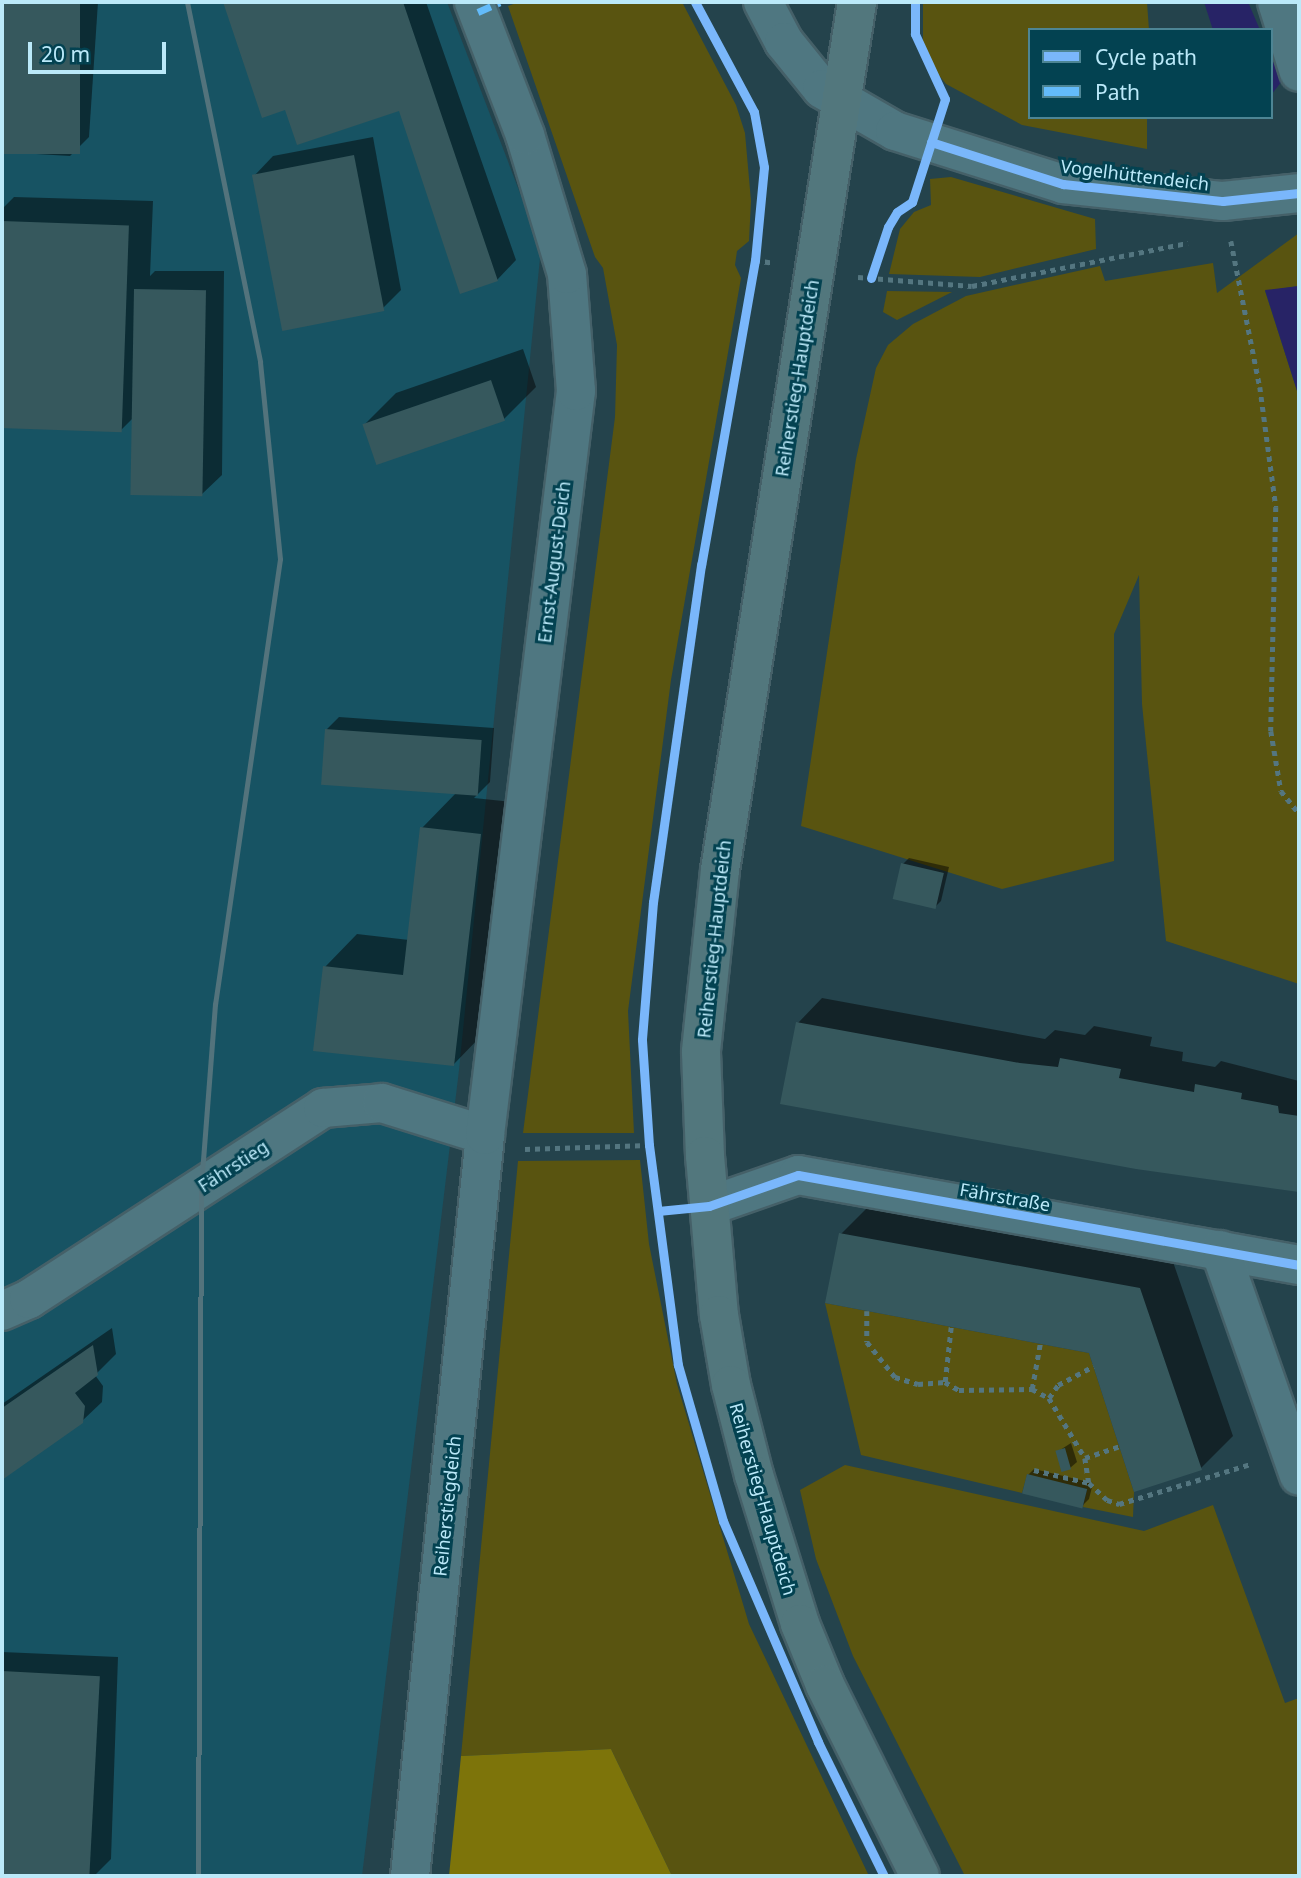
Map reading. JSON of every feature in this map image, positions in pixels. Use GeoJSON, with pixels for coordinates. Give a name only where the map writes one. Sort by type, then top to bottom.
{"type":"FeatureCollection","features":[{"type":"Feature","properties":{"kind":"main road","name":"Reiherstieg-Hauptdeich"},"geometry":{"type":"LineString","coordinates":[[857,2],[844,104],[719,870],[701,1052],[709,1206],[731,1385],[774,1543],[825,1685],[920,1876]]}},
{"type":"Feature","properties":{"kind":"street","name":"Ernst-August-Deich"},"geometry":{"type":"LineString","coordinates":[[474,2],[525,135],[566,274],[576,391],[502,1142]]}},
{"type":"Feature","properties":{"kind":"street"},"geometry":{"type":"LineString","coordinates":[[763,2],[803,68],[844,104]]}},
{"type":"Feature","properties":{"kind":"street"},"geometry":{"type":"LineString","coordinates":[[1276,2],[1299,72]]}},
{"type":"Feature","properties":{"kind":"street","name":"Vogelhüttendeich"},"geometry":{"type":"LineString","coordinates":[[844,104],[895,131],[1063,184],[1223,201],[1299,193]]}},
{"type":"Feature","properties":{"kind":"street","name":"Fährstieg"},"geometry":{"type":"LineString","coordinates":[[2,1311],[29,1299],[323,1108],[382,1103],[502,1142]]}},
{"type":"Feature","properties":{"kind":"street","name":"Reiherstiegdeich"},"geometry":{"type":"LineString","coordinates":[[410,1876],[502,1142]]}},
{"type":"Feature","properties":{"kind":"street","name":"Fährstraße"},"geometry":{"type":"LineString","coordinates":[[709,1206],[798,1175],[1299,1265]]}},
{"type":"Feature","properties":{"kind":"street"},"geometry":{"type":"LineString","coordinates":[[1220,1250],[1299,1476]]}},
{"type":"Feature","properties":{"kind":"path"},"geometry":{"type":"LineString","coordinates":[[1216,238],[1230,236],[1259,387],[1276,507],[1271,731],[1281,791],[1299,813]]}},
{"type":"Feature","properties":{"kind":"path"},"geometry":{"type":"LineString","coordinates":[[871,278],[972,286],[1203,241]]}},
{"type":"Feature","properties":{"kind":"path"},"geometry":{"type":"LineString","coordinates":[[502,1142],[649,1145]]}},
{"type":"Feature","properties":{"kind":"path"},"geometry":{"type":"LineString","coordinates":[[867,1311],[867,1342],[883,1368],[895,1377],[918,1384],[945,1382],[960,1390],[1032,1389],[1049,1398],[1085,1458],[1089,1483],[1101,1496],[1119,1504],[1197,1478],[1205,1480]]}},
{"type":"Feature","properties":{"kind":"path"},"geometry":{"type":"LineString","coordinates":[[945,1382],[951,1327]]}},
{"type":"Feature","properties":{"kind":"path"},"geometry":{"type":"LineString","coordinates":[[1032,1389],[1040,1344]]}},
{"type":"Feature","properties":{"kind":"path"},"geometry":{"type":"LineString","coordinates":[[1049,1398],[1058,1385],[1093,1366]]}},
{"type":"Feature","properties":{"kind":"path"},"geometry":{"type":"LineString","coordinates":[[1085,1458],[1119,1446]]}},
{"type":"Feature","properties":{"kind":"path"},"geometry":{"type":"LineString","coordinates":[[1034,1470],[1089,1483]]}},
{"type":"Feature","properties":{"kind":"shaded area"},"geometry":{"type":"Polygon","coordinates":[[[2,2],[447,2],[541,248],[459,1070],[362,1876],[2,1876],[2,2]]]}},
{"type":"Feature","properties":{"kind":"shaded area"},"geometry":{"type":"Polygon","coordinates":[[[519,2],[682,2],[736,105],[745,133],[751,201],[749,241],[737,251],[735,265],[741,278],[671,680],[628,1011],[634,1133],[523,1133],[615,417],[617,345],[603,268],[595,257],[508,6],[519,2]]]}},
{"type":"Feature","properties":{"kind":"shaded area"},"geometry":{"type":"Polygon","coordinates":[[[923,2],[1147,2],[1149,28],[1028,28],[1028,119],[1147,119],[1147,149],[1022,125],[946,84],[934,69],[923,41],[923,2]]]}},
{"type":"Feature","properties":{"kind":"shaded area"},"geometry":{"type":"Polygon","coordinates":[[[1204,2],[1248,2],[1259,28],[1212,28],[1204,2]]]}},
{"type":"Feature","properties":{"kind":"shaded area"},"geometry":{"type":"Polygon","coordinates":[[[1273,61],[1282,81],[1273,92],[1273,61]]]}},
{"type":"Feature","properties":{"kind":"shaded area"},"geometry":{"type":"Polygon","coordinates":[[[951,177],[1095,219],[1096,249],[980,277],[889,274],[900,229],[914,212],[931,205],[930,179],[951,177]]]}},
{"type":"Feature","properties":{"kind":"shaded area"},"geometry":{"type":"Polygon","coordinates":[[[1299,233],[1299,286],[1265,291],[1299,397],[1299,984],[1166,941],[1142,704],[1139,575],[1114,634],[1114,861],[1002,889],[801,826],[856,459],[876,368],[888,345],[913,324],[966,296],[1100,266],[1105,281],[1213,263],[1217,293],[1299,233]]]}},
{"type":"Feature","properties":{"kind":"shaded area"},"geometry":{"type":"Polygon","coordinates":[[[1299,286],[1299,397],[1265,290],[1299,286]]]}},
{"type":"Feature","properties":{"kind":"shaded area"},"geometry":{"type":"Polygon","coordinates":[[[887,291],[952,292],[897,320],[883,312],[887,291]]]}},
{"type":"Feature","properties":{"kind":"shaded area"},"geometry":{"type":"Polygon","coordinates":[[[640,1160],[649,1244],[677,1384],[749,1624],[869,1876],[672,1876],[611,1749],[461,1756],[518,1161],[640,1160]]]}},
{"type":"Feature","properties":{"kind":"shaded area"},"geometry":{"type":"Polygon","coordinates":[[[825,1303],[1089,1353],[1134,1492],[1133,1517],[1083,1507],[1087,1489],[1027,1475],[1022,1493],[861,1455],[825,1303]]]}},
{"type":"Feature","properties":{"kind":"shaded area"},"geometry":{"type":"Polygon","coordinates":[[[845,1465],[1144,1531],[1213,1505],[1285,1703],[1299,1698],[1299,1876],[965,1876],[853,1656],[816,1559],[800,1490],[845,1465]]]}},
{"type":"Feature","properties":{"kind":"shaded area"},"geometry":{"type":"Polygon","coordinates":[[[611,1749],[672,1876],[449,1876],[461,1756],[611,1749]]]}},
{"type":"Feature","properties":{"kind":"building"},"geometry":{"type":"Polygon","coordinates":[[[2,2],[80,2],[80,154],[2,154],[2,2]]]}},
{"type":"Feature","properties":{"kind":"building"},"geometry":{"type":"Polygon","coordinates":[[[223,2],[403,2],[498,281],[460,294],[399,111],[297,145],[285,110],[262,118],[223,2]]]}},
{"type":"Feature","properties":{"kind":"building"},"geometry":{"type":"Polygon","coordinates":[[[354,155],[384,311],[282,331],[252,175],[354,155]]]}},
{"type":"Feature","properties":{"kind":"building"},"geometry":{"type":"Polygon","coordinates":[[[2,221],[129,225],[122,432],[2,428],[2,221]]]}},
{"type":"Feature","properties":{"kind":"building"},"geometry":{"type":"Polygon","coordinates":[[[134,289],[206,290],[202,496],[130,495],[134,289]]]}},
{"type":"Feature","properties":{"kind":"building"},"geometry":{"type":"Polygon","coordinates":[[[491,380],[505,421],[376,465],[362,424],[491,380]]]}},
{"type":"Feature","properties":{"kind":"building"},"geometry":{"type":"Polygon","coordinates":[[[325,729],[482,740],[478,796],[321,785],[325,729]]]}},
{"type":"Feature","properties":{"kind":"building"},"geometry":{"type":"Polygon","coordinates":[[[420,827],[481,834],[454,1066],[313,1051],[323,966],[403,975],[420,827]]]}},
{"type":"Feature","properties":{"kind":"building"},"geometry":{"type":"Polygon","coordinates":[[[901,863],[944,873],[936,909],[893,899],[901,863]]]}},
{"type":"Feature","properties":{"kind":"building"},"geometry":{"type":"Polygon","coordinates":[[[796,1022],[1020,1063],[1058,1067],[1060,1058],[1121,1069],[1119,1078],[1194,1092],[1195,1084],[1242,1093],[1241,1099],[1278,1106],[1279,1113],[1299,1116],[1299,1192],[1136,1169],[780,1104],[796,1022]]]}},
{"type":"Feature","properties":{"kind":"building"},"geometry":{"type":"Polygon","coordinates":[[[839,1233],[1140,1288],[1202,1470],[1134,1492],[1089,1353],[825,1303],[839,1233]]]}},
{"type":"Feature","properties":{"kind":"building"},"geometry":{"type":"Polygon","coordinates":[[[93,1345],[98,1375],[75,1393],[85,1406],[83,1423],[2,1480],[2,1408],[93,1345]]]}},
{"type":"Feature","properties":{"kind":"building"},"geometry":{"type":"Polygon","coordinates":[[[1065,1448],[1071,1469],[1061,1472],[1055,1451],[1065,1448]]]}},
{"type":"Feature","properties":{"kind":"building"},"geometry":{"type":"Polygon","coordinates":[[[1027,1474],[1087,1489],[1082,1508],[1022,1493],[1027,1474]]]}},
{"type":"Feature","properties":{"kind":"building"},"geometry":{"type":"Polygon","coordinates":[[[2,1671],[100,1676],[89,1876],[2,1876],[2,1671]]]}},
{"type":"Feature","properties":{"kind":"railway"},"geometry":{"type":"LineString","coordinates":[[187,2],[260,362],[280,559],[215,1004],[201,1187],[198,1876]]}},
{"type":"Feature","properties":{"kind":"marked path"},"geometry":{"type":"LineString","coordinates":[[478,12],[500,2]]}},
{"type":"Feature","properties":{"kind":"cycle path"},"geometry":{"type":"LineString","coordinates":[[695,2],[754,112],[764,167],[755,260],[701,565],[653,902],[642,1040],[649,1145],[678,1365],[723,1521],[818,1742],[884,1876]]}},
{"type":"Feature","properties":{"kind":"cycle path"},"geometry":{"type":"LineString","coordinates":[[871,278],[888,227],[897,212],[912,202],[945,99],[915,34],[915,2]]}},
{"type":"Feature","properties":{"kind":"cycle path"},"geometry":{"type":"LineString","coordinates":[[931,142],[1063,184],[1223,201],[1299,193]]}},
{"type":"Feature","properties":{"kind":"cycle path"},"geometry":{"type":"LineString","coordinates":[[658,1211],[709,1206],[798,1175],[1299,1265]]}}]}
